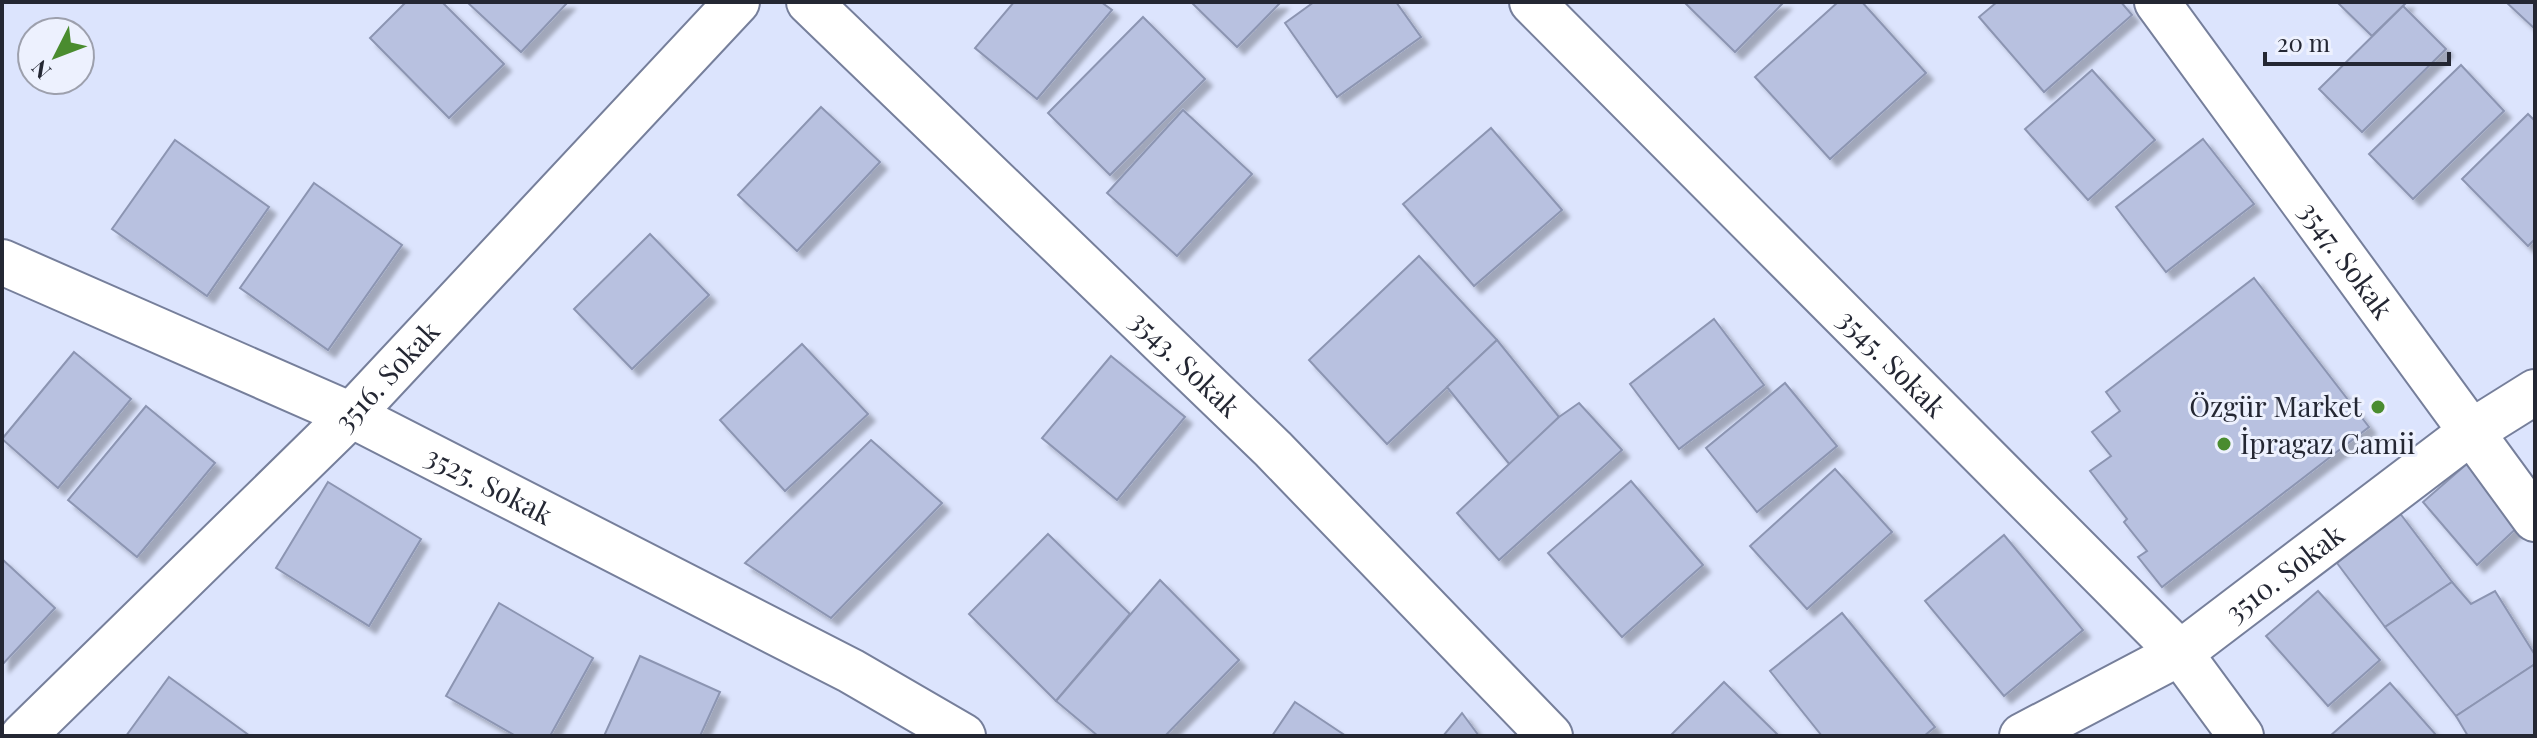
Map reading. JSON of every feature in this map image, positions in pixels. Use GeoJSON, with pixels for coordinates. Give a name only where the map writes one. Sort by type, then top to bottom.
{"type":"FeatureCollection","features":[{"type":"Feature","properties":{"kind":"street","name":"3516. Sokak"},"geometry":{"type":"LineString","coordinates":[[32,733],[351,415],[737,2]]}},
{"type":"Feature","properties":{"kind":"street","name":"3543. Sokak"},"geometry":{"type":"LineString","coordinates":[[809,2],[1273,449],[1550,736]]}},
{"type":"Feature","properties":{"kind":"street","name":"3545. Sokak"},"geometry":{"type":"LineString","coordinates":[[1532,2],[2180,653],[2241,736]]}},
{"type":"Feature","properties":{"kind":"street","name":"3547. Sokak"},"geometry":{"type":"LineString","coordinates":[[2157,2],[2535,519]]}},
{"type":"Feature","properties":{"kind":"street","name":"3525. Sokak"},"geometry":{"type":"LineString","coordinates":[[2,262],[351,415],[851,671],[963,736]]}},
{"type":"Feature","properties":{"kind":"street","name":"3510. Sokak"},"geometry":{"type":"LineString","coordinates":[[2022,736],[2180,653],[2471,432],[2535,392]]}},
{"type":"Feature","properties":{"kind":"building"},"geometry":{"type":"Polygon","coordinates":[[[406,2],[442,2],[504,64],[449,118],[370,38],[406,2]]]}},
{"type":"Feature","properties":{"kind":"building"},"geometry":{"type":"Polygon","coordinates":[[[467,2],[568,2],[521,52],[467,2]]]}},
{"type":"Feature","properties":{"kind":"building"},"geometry":{"type":"Polygon","coordinates":[[[1014,2],[1101,2],[1112,10],[1037,99],[975,48],[1014,2]]]}},
{"type":"Feature","properties":{"kind":"building"},"geometry":{"type":"Polygon","coordinates":[[[1191,2],[1281,2],[1237,47],[1191,2]]]}},
{"type":"Feature","properties":{"kind":"building"},"geometry":{"type":"Polygon","coordinates":[[[1314,2],[1396,2],[1421,37],[1337,97],[1285,23],[1314,2]]]}},
{"type":"Feature","properties":{"kind":"building"},"geometry":{"type":"Polygon","coordinates":[[[1684,2],[1784,2],[1735,52],[1684,2]]]}},
{"type":"Feature","properties":{"kind":"building"},"geometry":{"type":"Polygon","coordinates":[[[1838,2],[1862,2],[1926,73],[1830,159],[1755,77],[1838,2]]]}},
{"type":"Feature","properties":{"kind":"building"},"geometry":{"type":"Polygon","coordinates":[[[1997,2],[2121,2],[2132,15],[2044,92],[1979,17],[1997,2]]]}},
{"type":"Feature","properties":{"kind":"building"},"geometry":{"type":"Polygon","coordinates":[[[2337,2],[2407,2],[2372,36],[2337,2]]]}},
{"type":"Feature","properties":{"kind":"building"},"geometry":{"type":"Polygon","coordinates":[[[2506,2],[2535,2],[2535,29],[2506,2]]]}},
{"type":"Feature","properties":{"kind":"building"},"geometry":{"type":"Polygon","coordinates":[[[2403,6],[2446,49],[2362,132],[2319,89],[2403,6]]]}},
{"type":"Feature","properties":{"kind":"building"},"geometry":{"type":"Polygon","coordinates":[[[1143,17],[1205,79],[1110,175],[1048,113],[1143,17]]]}},
{"type":"Feature","properties":{"kind":"building"},"geometry":{"type":"Polygon","coordinates":[[[2461,65],[2504,111],[2413,199],[2369,154],[2461,65]]]}},
{"type":"Feature","properties":{"kind":"building"},"geometry":{"type":"Polygon","coordinates":[[[2092,70],[2155,140],[2088,200],[2025,129],[2092,70]]]}},
{"type":"Feature","properties":{"kind":"building"},"geometry":{"type":"Polygon","coordinates":[[[821,107],[880,162],[797,251],[738,195],[821,107]]]}},
{"type":"Feature","properties":{"kind":"building"},"geometry":{"type":"Polygon","coordinates":[[[1183,110],[1252,174],[1177,256],[1107,193],[1183,110]]]}},
{"type":"Feature","properties":{"kind":"building"},"geometry":{"type":"Polygon","coordinates":[[[2528,114],[2535,121],[2535,239],[2528,246],[2462,179],[2528,114]]]}},
{"type":"Feature","properties":{"kind":"building"},"geometry":{"type":"Polygon","coordinates":[[[1491,128],[1562,210],[1474,286],[1403,204],[1491,128]]]}},
{"type":"Feature","properties":{"kind":"building"},"geometry":{"type":"Polygon","coordinates":[[[2203,139],[2254,204],[2166,272],[2116,207],[2203,139]]]}},
{"type":"Feature","properties":{"kind":"building"},"geometry":{"type":"Polygon","coordinates":[[[175,140],[269,207],[207,296],[112,229],[175,140]]]}},
{"type":"Feature","properties":{"kind":"building"},"geometry":{"type":"Polygon","coordinates":[[[314,183],[402,245],[328,350],[240,288],[314,183]]]}},
{"type":"Feature","properties":{"kind":"building"},"geometry":{"type":"Polygon","coordinates":[[[650,234],[709,295],[632,369],[574,309],[650,234]]]}},
{"type":"Feature","properties":{"kind":"building"},"geometry":{"type":"Polygon","coordinates":[[[1419,256],[1497,340],[1387,444],[1309,360],[1419,256]]]}},
{"type":"Feature","properties":{"kind":"building","name":"İpragaz Camii"},"geometry":{"type":"Polygon","coordinates":[[[2254,278],[2369,427],[2162,587],[2138,557],[2147,551],[2090,471],[2111,456],[2092,432],[2120,411],[2106,392],[2254,278]]]}},
{"type":"Feature","properties":{"kind":"building"},"geometry":{"type":"Polygon","coordinates":[[[1714,319],[1764,385],[1679,449],[1630,384],[1714,319]]]}},
{"type":"Feature","properties":{"kind":"building"},"geometry":{"type":"Polygon","coordinates":[[[1497,340],[1559,417],[1510,465],[1447,387],[1497,340]]]}},
{"type":"Feature","properties":{"kind":"building"},"geometry":{"type":"Polygon","coordinates":[[[802,344],[868,414],[785,491],[720,420],[802,344]]]}},
{"type":"Feature","properties":{"kind":"building"},"geometry":{"type":"Polygon","coordinates":[[[74,352],[131,399],[58,488],[2,439],[74,352]]]}},
{"type":"Feature","properties":{"kind":"building"},"geometry":{"type":"Polygon","coordinates":[[[1111,356],[1185,417],[1117,500],[1042,438],[1111,356]]]}},
{"type":"Feature","properties":{"kind":"building"},"geometry":{"type":"Polygon","coordinates":[[[1785,383],[1837,446],[1757,512],[1706,448],[1785,383]]]}},
{"type":"Feature","properties":{"kind":"building"},"geometry":{"type":"Polygon","coordinates":[[[1579,403],[1622,450],[1499,560],[1457,513],[1559,417],[1579,403]]]}},
{"type":"Feature","properties":{"kind":"building"},"geometry":{"type":"Polygon","coordinates":[[[146,406],[215,463],[137,557],[68,500],[146,406]]]}},
{"type":"Feature","properties":{"kind":"building"},"geometry":{"type":"Polygon","coordinates":[[[871,440],[942,503],[831,618],[745,563],[871,440]]]}},
{"type":"Feature","properties":{"kind":"building"},"geometry":{"type":"Polygon","coordinates":[[[2469,462],[2522,523],[2477,565],[2423,502],[2469,462]]]}},
{"type":"Feature","properties":{"kind":"building"},"geometry":{"type":"Polygon","coordinates":[[[1835,469],[1892,532],[1807,609],[1750,546],[1835,469]]]}},
{"type":"Feature","properties":{"kind":"building"},"geometry":{"type":"Polygon","coordinates":[[[1631,481],[1703,565],[1622,637],[1548,553],[1631,481]]]}},
{"type":"Feature","properties":{"kind":"building"},"geometry":{"type":"Polygon","coordinates":[[[328,482],[421,539],[369,626],[276,568],[328,482]]]}},
{"type":"Feature","properties":{"kind":"building"},"geometry":{"type":"Polygon","coordinates":[[[2399,512],[2452,582],[2385,627],[2337,563],[2399,512]]]}},
{"type":"Feature","properties":{"kind":"building"},"geometry":{"type":"Polygon","coordinates":[[[1048,534],[1130,614],[1056,701],[969,614],[1048,534]]]}},
{"type":"Feature","properties":{"kind":"building"},"geometry":{"type":"Polygon","coordinates":[[[2004,535],[2083,630],[2004,696],[1925,601],[2004,535]]]}},
{"type":"Feature","properties":{"kind":"building"},"geometry":{"type":"Polygon","coordinates":[[[2,559],[55,608],[2,665],[2,559]]]}},
{"type":"Feature","properties":{"kind":"building"},"geometry":{"type":"Polygon","coordinates":[[[1160,580],[1239,660],[1165,736],[1098,736],[1056,701],[1160,580]]]}},
{"type":"Feature","properties":{"kind":"building"},"geometry":{"type":"Polygon","coordinates":[[[2452,582],[2471,604],[2495,591],[2535,655],[2535,664],[2456,716],[2385,627],[2452,582]]]}},
{"type":"Feature","properties":{"kind":"building"},"geometry":{"type":"Polygon","coordinates":[[[2318,591],[2380,660],[2328,706],[2266,636],[2318,591]]]}},
{"type":"Feature","properties":{"kind":"building"},"geometry":{"type":"Polygon","coordinates":[[[499,603],[593,658],[550,736],[516,736],[446,696],[499,603]]]}},
{"type":"Feature","properties":{"kind":"building"},"geometry":{"type":"Polygon","coordinates":[[[1842,613],[1935,727],[1924,736],[1822,736],[1770,671],[1842,613]]]}},
{"type":"Feature","properties":{"kind":"building"},"geometry":{"type":"Polygon","coordinates":[[[640,656],[720,692],[700,736],[604,736],[640,656]]]}},
{"type":"Feature","properties":{"kind":"building"},"geometry":{"type":"Polygon","coordinates":[[[2535,664],[2535,736],[2468,736],[2456,716],[2535,664]]]}},
{"type":"Feature","properties":{"kind":"building"},"geometry":{"type":"Polygon","coordinates":[[[169,677],[250,736],[126,736],[169,677]]]}},
{"type":"Feature","properties":{"kind":"building"},"geometry":{"type":"Polygon","coordinates":[[[1724,682],[1779,736],[1670,736],[1724,682]]]}},
{"type":"Feature","properties":{"kind":"building"},"geometry":{"type":"Polygon","coordinates":[[[2390,683],[2437,736],[2330,736],[2390,683]]]}},
{"type":"Feature","properties":{"kind":"building"},"geometry":{"type":"Polygon","coordinates":[[[1295,702],[1346,736],[1272,736],[1295,702]]]}},
{"type":"Feature","properties":{"kind":"building"},"geometry":{"type":"Polygon","coordinates":[[[1462,713],[1479,736],[1443,736],[1462,713]]]}},
{"type":"Feature","properties":{"kind":"place","name":"Özgür Market"},"geometry":{"type":"Point","coordinates":[2378,407]}},
{"type":"Feature","properties":{"kind":"place","name":"İpragaz Camii"},"geometry":{"type":"Point","coordinates":[2224,444]}}]}
